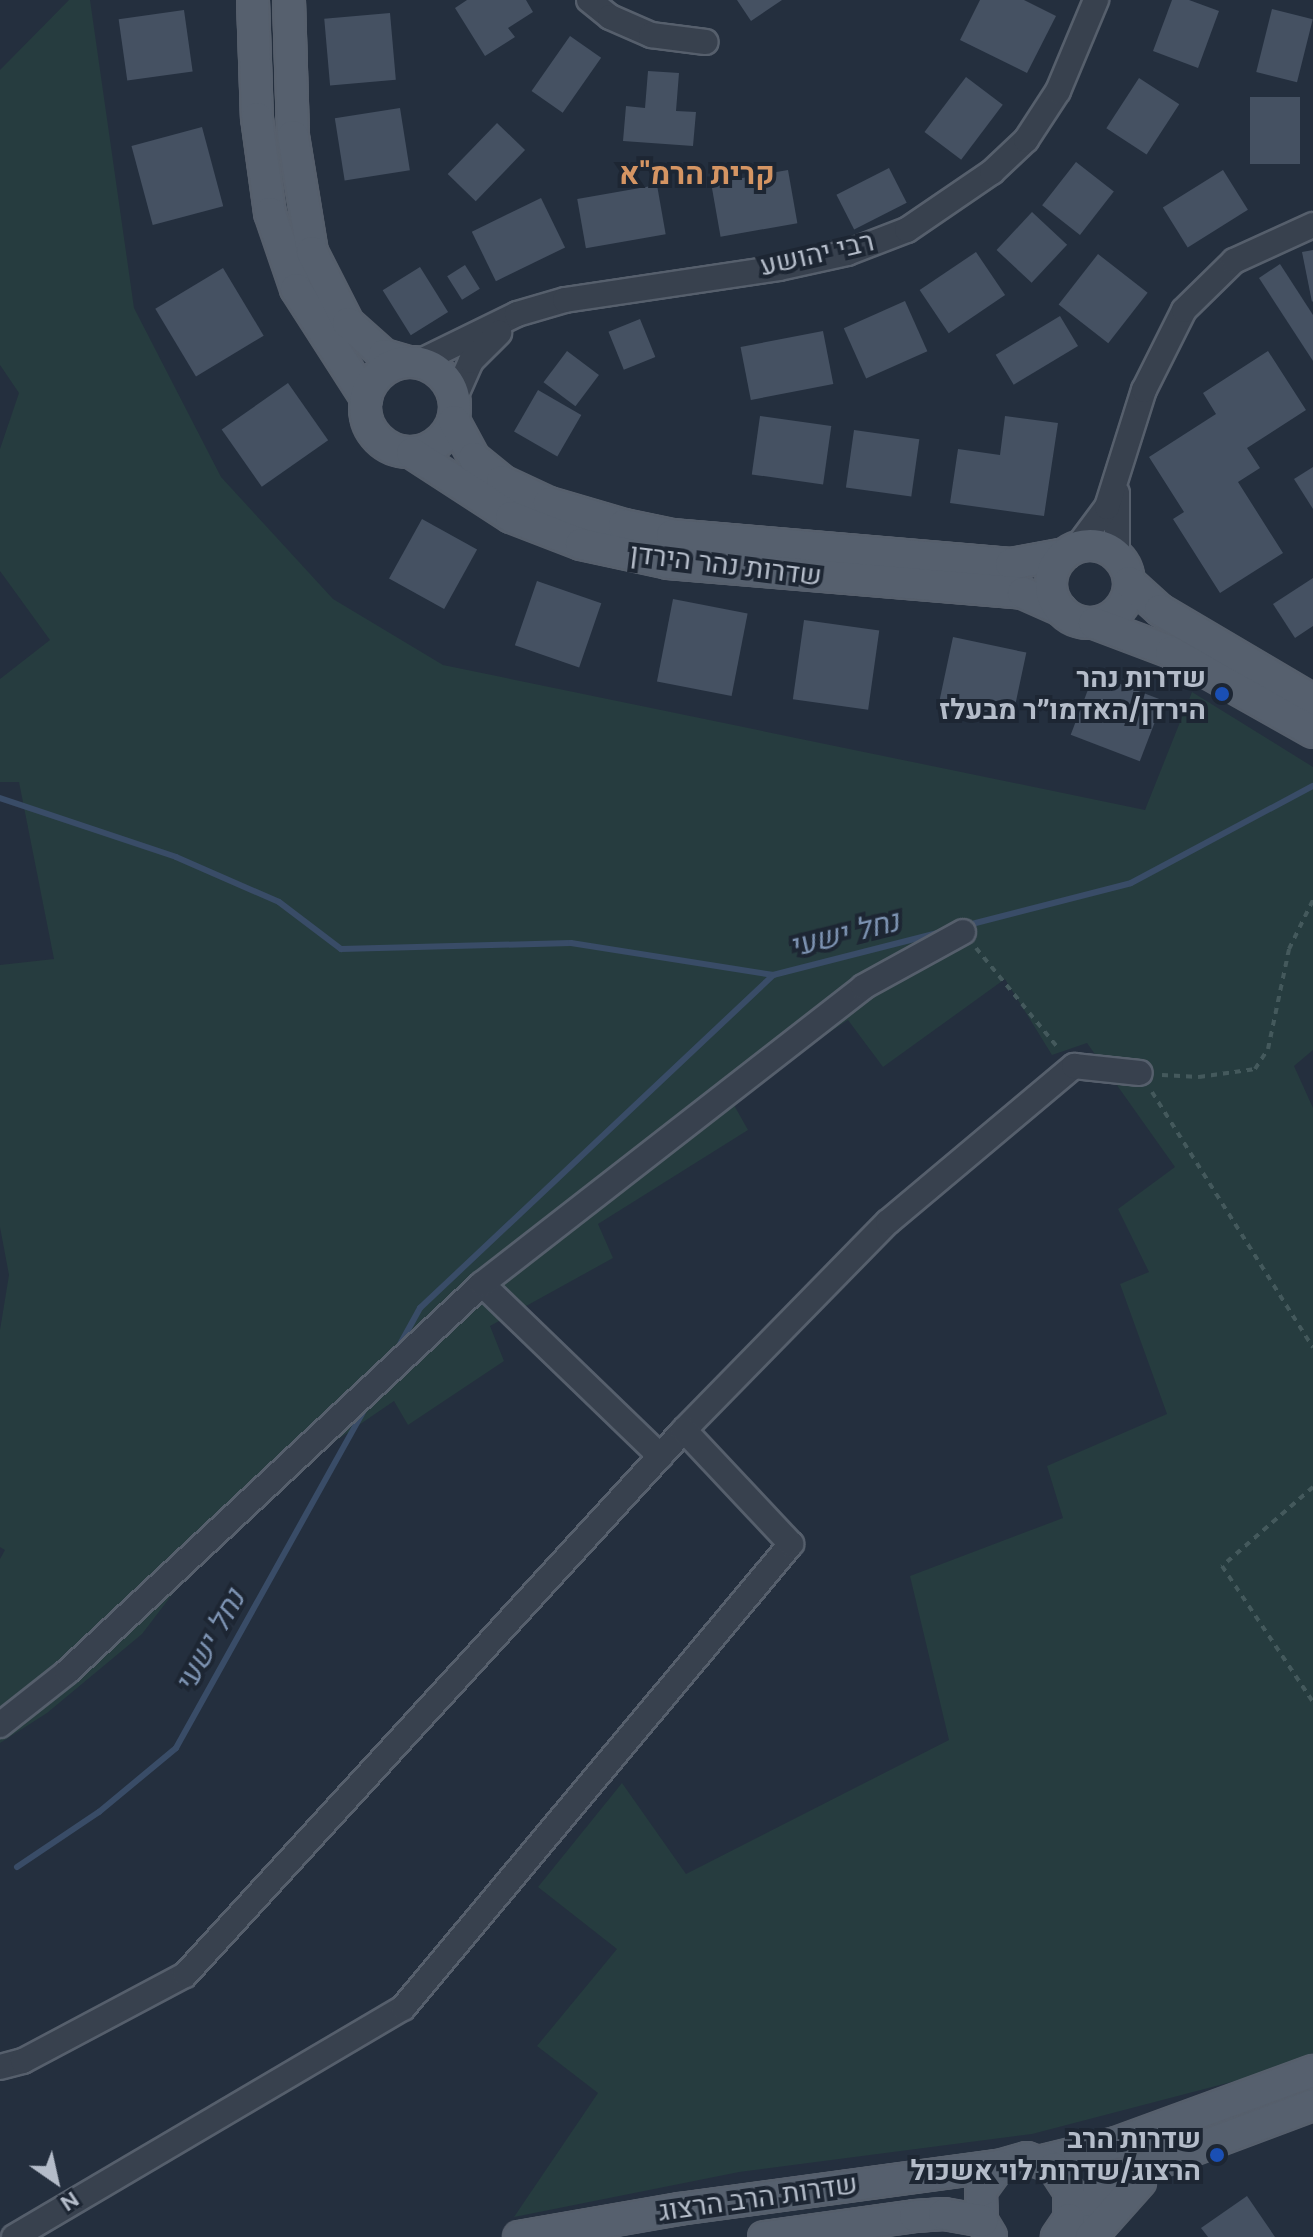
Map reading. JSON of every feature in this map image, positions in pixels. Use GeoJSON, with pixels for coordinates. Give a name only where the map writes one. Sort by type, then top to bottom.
{"type":"FeatureCollection","features":[{"type":"Feature","properties":{"kind":"main road"},"geometry":{"type":"LineString","coordinates":[[253,0],[257,118],[270,213],[303,303],[366,398]]}},
{"type":"Feature","properties":{"kind":"main road"},"geometry":{"type":"LineString","coordinates":[[289,0],[293,136],[312,252],[348,323],[384,355],[412,362],[441,374],[454,409],[438,444],[412,453],[398,451],[376,437],[365,412],[366,398],[381,373],[412,362]]}},
{"type":"Feature","properties":{"kind":"main road","name":"שדרות נהר הירדן"},"geometry":{"type":"LineString","coordinates":[[454,409],[474,458],[502,481],[549,503],[624,525],[672,535],[1011,564],[1072,550]]}},
{"type":"Feature","properties":{"kind":"main road","name":"שדרות נהר הירדן"},"geometry":{"type":"LineString","coordinates":[[412,453],[511,517],[581,544],[668,563],[1023,593],[1061,610]]}},
{"type":"Feature","properties":{"kind":"main road"},"geometry":{"type":"LineString","coordinates":[[1307,697],[1160,610],[1099,546],[1072,550],[1052,575],[1054,599],[1061,610],[1171,652],[1313,732]]}},
{"type":"Feature","properties":{"kind":"main road"},"geometry":{"type":"LineString","coordinates":[[1094,623],[1123,605],[1123,569]]}},
{"type":"Feature","properties":{"kind":"main road"},"geometry":{"type":"LineString","coordinates":[[1042,2161],[1116,2143],[1313,2071]]}},
{"type":"Feature","properties":{"kind":"main road"},"geometry":{"type":"LineString","coordinates":[[1042,2161],[1054,2168],[1069,2191],[1072,2231],[1178,2154],[1313,2105]]}},
{"type":"Feature","properties":{"kind":"main road","name":"שדרות הרב הרצוג"},"geometry":{"type":"LineString","coordinates":[[519,2237],[664,2211],[999,2166],[1013,2160],[1042,2161]]}},
{"type":"Feature","properties":{"kind":"main road"},"geometry":{"type":"LineString","coordinates":[[989,2233],[981,2191],[999,2166]]}},
{"type":"Feature","properties":{"kind":"main road","name":"שדרות הרב הרצוג"},"geometry":{"type":"LineString","coordinates":[[764,2237],[944,2214],[989,2233]]}},
{"type":"Feature","properties":{"kind":"street"},"geometry":{"type":"LineString","coordinates":[[589,0],[610,17],[651,35],[706,42]]}},
{"type":"Feature","properties":{"kind":"street","name":"רבי יהושע"},"geometry":{"type":"LineString","coordinates":[[412,362],[517,314],[565,300],[793,265],[847,253],[907,230],[992,172],[1026,140],[1058,91],[1096,0]]}},
{"type":"Feature","properties":{"kind":"street"},"geometry":{"type":"LineString","coordinates":[[1072,550],[1107,507],[1160,352],[1184,310],[1234,261],[1313,225]]}},
{"type":"Feature","properties":{"kind":"street","name":"רבי יהושע"},"geometry":{"type":"LineString","coordinates":[[454,409],[460,379],[487,343],[533,312],[565,300]]}},
{"type":"Feature","properties":{"kind":"street"},"geometry":{"type":"LineString","coordinates":[[1122,463],[1123,569]]}},
{"type":"Feature","properties":{"kind":"street"},"geometry":{"type":"LineString","coordinates":[[0,1725],[67,1672],[482,1284],[863,987],[963,932]]}},
{"type":"Feature","properties":{"kind":"street"},"geometry":{"type":"LineString","coordinates":[[0,2067],[23,2061],[185,1975],[684,1430],[888,1222],[1074,1066],[1140,1073]]}},
{"type":"Feature","properties":{"kind":"street"},"geometry":{"type":"LineString","coordinates":[[482,1284],[660,1456]]}},
{"type":"Feature","properties":{"kind":"street"},"geometry":{"type":"LineString","coordinates":[[14,2237],[403,2008],[791,1544],[684,1430]]}},
{"type":"Feature","properties":{"kind":"path"},"geometry":{"type":"LineString","coordinates":[[1140,1073],[1199,1077],[1255,1069],[1268,1049],[1289,949],[1313,900]]}},
{"type":"Feature","properties":{"kind":"path"},"geometry":{"type":"LineString","coordinates":[[963,932],[1074,1066]]}},
{"type":"Feature","properties":{"kind":"path"},"geometry":{"type":"LineString","coordinates":[[1140,1073],[1313,1348]]}},
{"type":"Feature","properties":{"kind":"path"},"geometry":{"type":"LineString","coordinates":[[1313,1487],[1222,1566],[1313,1702]]}},
{"type":"Feature","properties":{"kind":"green space"},"geometry":{"type":"Polygon","coordinates":[[[69,0],[90,0],[134,308],[221,477],[333,599],[443,665],[1145,810],[1192,692],[1313,767],[1313,1050],[1294,1066],[1313,1108],[1313,2053],[1239,2080],[1032,2134],[739,2172],[514,2217],[598,2093],[537,2046],[617,1949],[538,1887],[622,1783],[686,1874],[949,1740],[910,1576],[1063,1518],[1047,1466],[1167,1414],[1120,1284],[1149,1272],[1118,1209],[1175,1167],[1087,1043],[1052,1055],[1005,979],[883,1067],[848,1020],[730,1098],[748,1130],[598,1224],[613,1258],[490,1326],[504,1361],[408,1425],[394,1401],[239,1507],[142,1634],[47,1713],[0,1743],[0,1559],[5,1550],[0,1547],[0,1330],[9,1275],[0,1227],[0,965],[54,959],[19,782],[0,782],[0,679],[50,640],[0,571],[0,449],[19,393],[0,365],[0,70],[69,0]]]}},
{"type":"Feature","properties":{"kind":"building"},"geometry":{"type":"Polygon","coordinates":[[[467,0],[526,0],[533,12],[508,28],[515,37],[485,56],[455,8],[467,0]]]}},
{"type":"Feature","properties":{"kind":"building"},"geometry":{"type":"Polygon","coordinates":[[[737,0],[782,0],[751,21],[737,0]]]}},
{"type":"Feature","properties":{"kind":"building"},"geometry":{"type":"Polygon","coordinates":[[[980,0],[1024,0],[1056,16],[1027,73],[960,40],[980,0]]]}},
{"type":"Feature","properties":{"kind":"building"},"geometry":{"type":"Polygon","coordinates":[[[1172,0],[1189,0],[1219,11],[1198,68],[1153,51],[1172,0]]]}},
{"type":"Feature","properties":{"kind":"building"},"geometry":{"type":"Polygon","coordinates":[[[1272,9],[1313,19],[1297,82],[1256,72],[1272,9]]]}},
{"type":"Feature","properties":{"kind":"building"},"geometry":{"type":"Polygon","coordinates":[[[184,10],[193,71],[127,81],[119,19],[184,10]]]}},
{"type":"Feature","properties":{"kind":"building"},"geometry":{"type":"Polygon","coordinates":[[[390,13],[396,80],[330,85],[324,19],[390,13]]]}},
{"type":"Feature","properties":{"kind":"building"},"geometry":{"type":"Polygon","coordinates":[[[570,36],[601,58],[563,113],[532,91],[570,36]]]}},
{"type":"Feature","properties":{"kind":"building"},"geometry":{"type":"Polygon","coordinates":[[[648,71],[679,73],[676,111],[696,112],[693,146],[623,141],[626,106],[645,108],[648,71]]]}},
{"type":"Feature","properties":{"kind":"building"},"geometry":{"type":"Polygon","coordinates":[[[966,77],[1003,105],[961,160],[924,132],[966,77]]]}},
{"type":"Feature","properties":{"kind":"building"},"geometry":{"type":"Polygon","coordinates":[[[1139,78],[1179,104],[1147,154],[1106,128],[1139,78]]]}},
{"type":"Feature","properties":{"kind":"building"},"geometry":{"type":"Polygon","coordinates":[[[1250,97],[1300,97],[1300,164],[1250,164],[1250,97]]]}},
{"type":"Feature","properties":{"kind":"building"},"geometry":{"type":"Polygon","coordinates":[[[400,108],[410,170],[345,181],[335,118],[400,108]]]}},
{"type":"Feature","properties":{"kind":"building"},"geometry":{"type":"Polygon","coordinates":[[[497,123],[525,150],[476,201],[448,174],[497,123]]]}},
{"type":"Feature","properties":{"kind":"building"},"geometry":{"type":"Polygon","coordinates":[[[202,127],[223,206],[153,225],[131,146],[202,127]]]}},
{"type":"Feature","properties":{"kind":"building"},"geometry":{"type":"Polygon","coordinates":[[[1076,162],[1114,192],[1080,235],[1042,205],[1076,162]]]}},
{"type":"Feature","properties":{"kind":"building"},"geometry":{"type":"Polygon","coordinates":[[[889,168],[907,203],[854,230],[836,195],[889,168]]]}},
{"type":"Feature","properties":{"kind":"building"},"geometry":{"type":"Polygon","coordinates":[[[788,170],[797,223],[721,237],[711,184],[788,170]]]}},
{"type":"Feature","properties":{"kind":"building"},"geometry":{"type":"Polygon","coordinates":[[[1223,170],[1248,210],[1188,247],[1163,208],[1223,170]]]}},
{"type":"Feature","properties":{"kind":"building"},"geometry":{"type":"Polygon","coordinates":[[[657,185],[666,234],[586,248],[577,199],[657,185]]]}},
{"type":"Feature","properties":{"kind":"building"},"geometry":{"type":"Polygon","coordinates":[[[541,198],[565,247],[496,281],[472,232],[541,198]]]}},
{"type":"Feature","properties":{"kind":"building"},"geometry":{"type":"Polygon","coordinates":[[[1032,212],[1067,245],[1032,283],[997,250],[1032,212]]]}},
{"type":"Feature","properties":{"kind":"building"},"geometry":{"type":"Polygon","coordinates":[[[1313,250],[1313,301],[1312,302],[1302,252],[1313,250]]]}},
{"type":"Feature","properties":{"kind":"building"},"geometry":{"type":"Polygon","coordinates":[[[976,252],[1005,295],[949,333],[920,290],[976,252]]]}},
{"type":"Feature","properties":{"kind":"building"},"geometry":{"type":"Polygon","coordinates":[[[1098,254],[1148,293],[1108,343],[1059,304],[1098,254]]]}},
{"type":"Feature","properties":{"kind":"building"},"geometry":{"type":"Polygon","coordinates":[[[1280,264],[1313,315],[1313,361],[1259,278],[1280,264]]]}},
{"type":"Feature","properties":{"kind":"building"},"geometry":{"type":"Polygon","coordinates":[[[465,265],[480,289],[462,300],[447,276],[465,265]]]}},
{"type":"Feature","properties":{"kind":"building"},"geometry":{"type":"Polygon","coordinates":[[[420,267],[448,312],[411,335],[383,290],[420,267]]]}},
{"type":"Feature","properties":{"kind":"building"},"geometry":{"type":"Polygon","coordinates":[[[223,268],[264,336],[196,376],[155,309],[223,268]]]}},
{"type":"Feature","properties":{"kind":"building"},"geometry":{"type":"Polygon","coordinates":[[[905,301],[927,351],[866,378],[844,328],[905,301]]]}},
{"type":"Feature","properties":{"kind":"building"},"geometry":{"type":"Polygon","coordinates":[[[1060,316],[1078,346],[1014,385],[996,355],[1060,316]]]}},
{"type":"Feature","properties":{"kind":"building"},"geometry":{"type":"Polygon","coordinates":[[[640,319],[655,357],[624,370],[608,332],[640,319]]]}},
{"type":"Feature","properties":{"kind":"building"},"geometry":{"type":"Polygon","coordinates":[[[823,331],[833,384],[751,400],[741,347],[823,331]]]}},
{"type":"Feature","properties":{"kind":"building"},"geometry":{"type":"Polygon","coordinates":[[[567,351],[599,375],[575,406],[544,382],[567,351]]]}},
{"type":"Feature","properties":{"kind":"building"},"geometry":{"type":"Polygon","coordinates":[[[1268,351],[1306,410],[1247,448],[1260,468],[1238,482],[1283,553],[1220,593],[1173,519],[1184,512],[1149,457],[1216,414],[1203,393],[1268,351]]]}},
{"type":"Feature","properties":{"kind":"building"},"geometry":{"type":"Polygon","coordinates":[[[288,383],[328,440],[262,487],[222,429],[288,383]]]}},
{"type":"Feature","properties":{"kind":"building"},"geometry":{"type":"Polygon","coordinates":[[[538,390],[581,415],[557,457],[514,432],[538,390]]]}},
{"type":"Feature","properties":{"kind":"building"},"geometry":{"type":"Polygon","coordinates":[[[760,416],[831,426],[823,484],[752,474],[760,416]]]}},
{"type":"Feature","properties":{"kind":"building"},"geometry":{"type":"Polygon","coordinates":[[[1005,416],[1058,423],[1044,516],[950,503],[958,449],[1000,455],[1005,416]]]}},
{"type":"Feature","properties":{"kind":"building"},"geometry":{"type":"Polygon","coordinates":[[[854,430],[919,439],[911,497],[846,487],[854,430]]]}},
{"type":"Feature","properties":{"kind":"building"},"geometry":{"type":"Polygon","coordinates":[[[1313,467],[1313,509],[1294,479],[1313,467]]]}},
{"type":"Feature","properties":{"kind":"building"},"geometry":{"type":"Polygon","coordinates":[[[422,519],[477,550],[444,609],[389,578],[422,519]]]}},
{"type":"Feature","properties":{"kind":"building"},"geometry":{"type":"Polygon","coordinates":[[[1313,578],[1313,626],[1295,638],[1273,604],[1313,578]]]}},
{"type":"Feature","properties":{"kind":"building"},"geometry":{"type":"Polygon","coordinates":[[[537,581],[601,603],[579,667],[515,645],[537,581]]]}},
{"type":"Feature","properties":{"kind":"building"},"geometry":{"type":"Polygon","coordinates":[[[673,599],[748,614],[732,696],[657,681],[673,599]]]}},
{"type":"Feature","properties":{"kind":"building"},"geometry":{"type":"Polygon","coordinates":[[[804,620],[879,631],[868,710],[793,699],[804,620]]]}},
{"type":"Feature","properties":{"kind":"building"},"geometry":{"type":"Polygon","coordinates":[[[953,637],[1026,653],[1012,721],[938,705],[953,637]]]}},
{"type":"Feature","properties":{"kind":"building"},"geometry":{"type":"Polygon","coordinates":[[[1094,674],[1163,701],[1140,761],[1071,735],[1094,674]]]}},
{"type":"Feature","properties":{"kind":"building"},"geometry":{"type":"Polygon","coordinates":[[[1247,2196],[1275,2237],[1208,2237],[1201,2228],[1247,2196]]]}},
{"type":"Feature","properties":{"kind":"waterway","name":"נחל ישעי"},"geometry":{"type":"LineString","coordinates":[[964,926],[1131,883],[1313,786]]}},
{"type":"Feature","properties":{"kind":"waterway"},"geometry":{"type":"LineString","coordinates":[[0,798],[176,857],[279,902],[341,949],[571,943],[773,975]]}},
{"type":"Feature","properties":{"kind":"waterway","name":"נחל ישעי"},"geometry":{"type":"LineString","coordinates":[[398,1348],[420,1308],[773,975],[942,932]]}},
{"type":"Feature","properties":{"kind":"waterway","name":"נחל ישעי"},"geometry":{"type":"LineString","coordinates":[[17,1867],[99,1812],[176,1748],[365,1408]]}},
{"type":"Feature","properties":{"kind":"place","name":"שדרות נהר הירדן/האדמו״ר מבעלז"},"geometry":{"type":"Point","coordinates":[1222,694]}},
{"type":"Feature","properties":{"kind":"place","name":"שדרות הרב הרצוג/שדרות לוי אשכול"},"geometry":{"type":"Point","coordinates":[1217,2155]}},
{"type":"Feature","properties":{"kind":"district","name":"קרית הרמ\"א"},"geometry":{"type":"Point","coordinates":[697,174]}}]}
